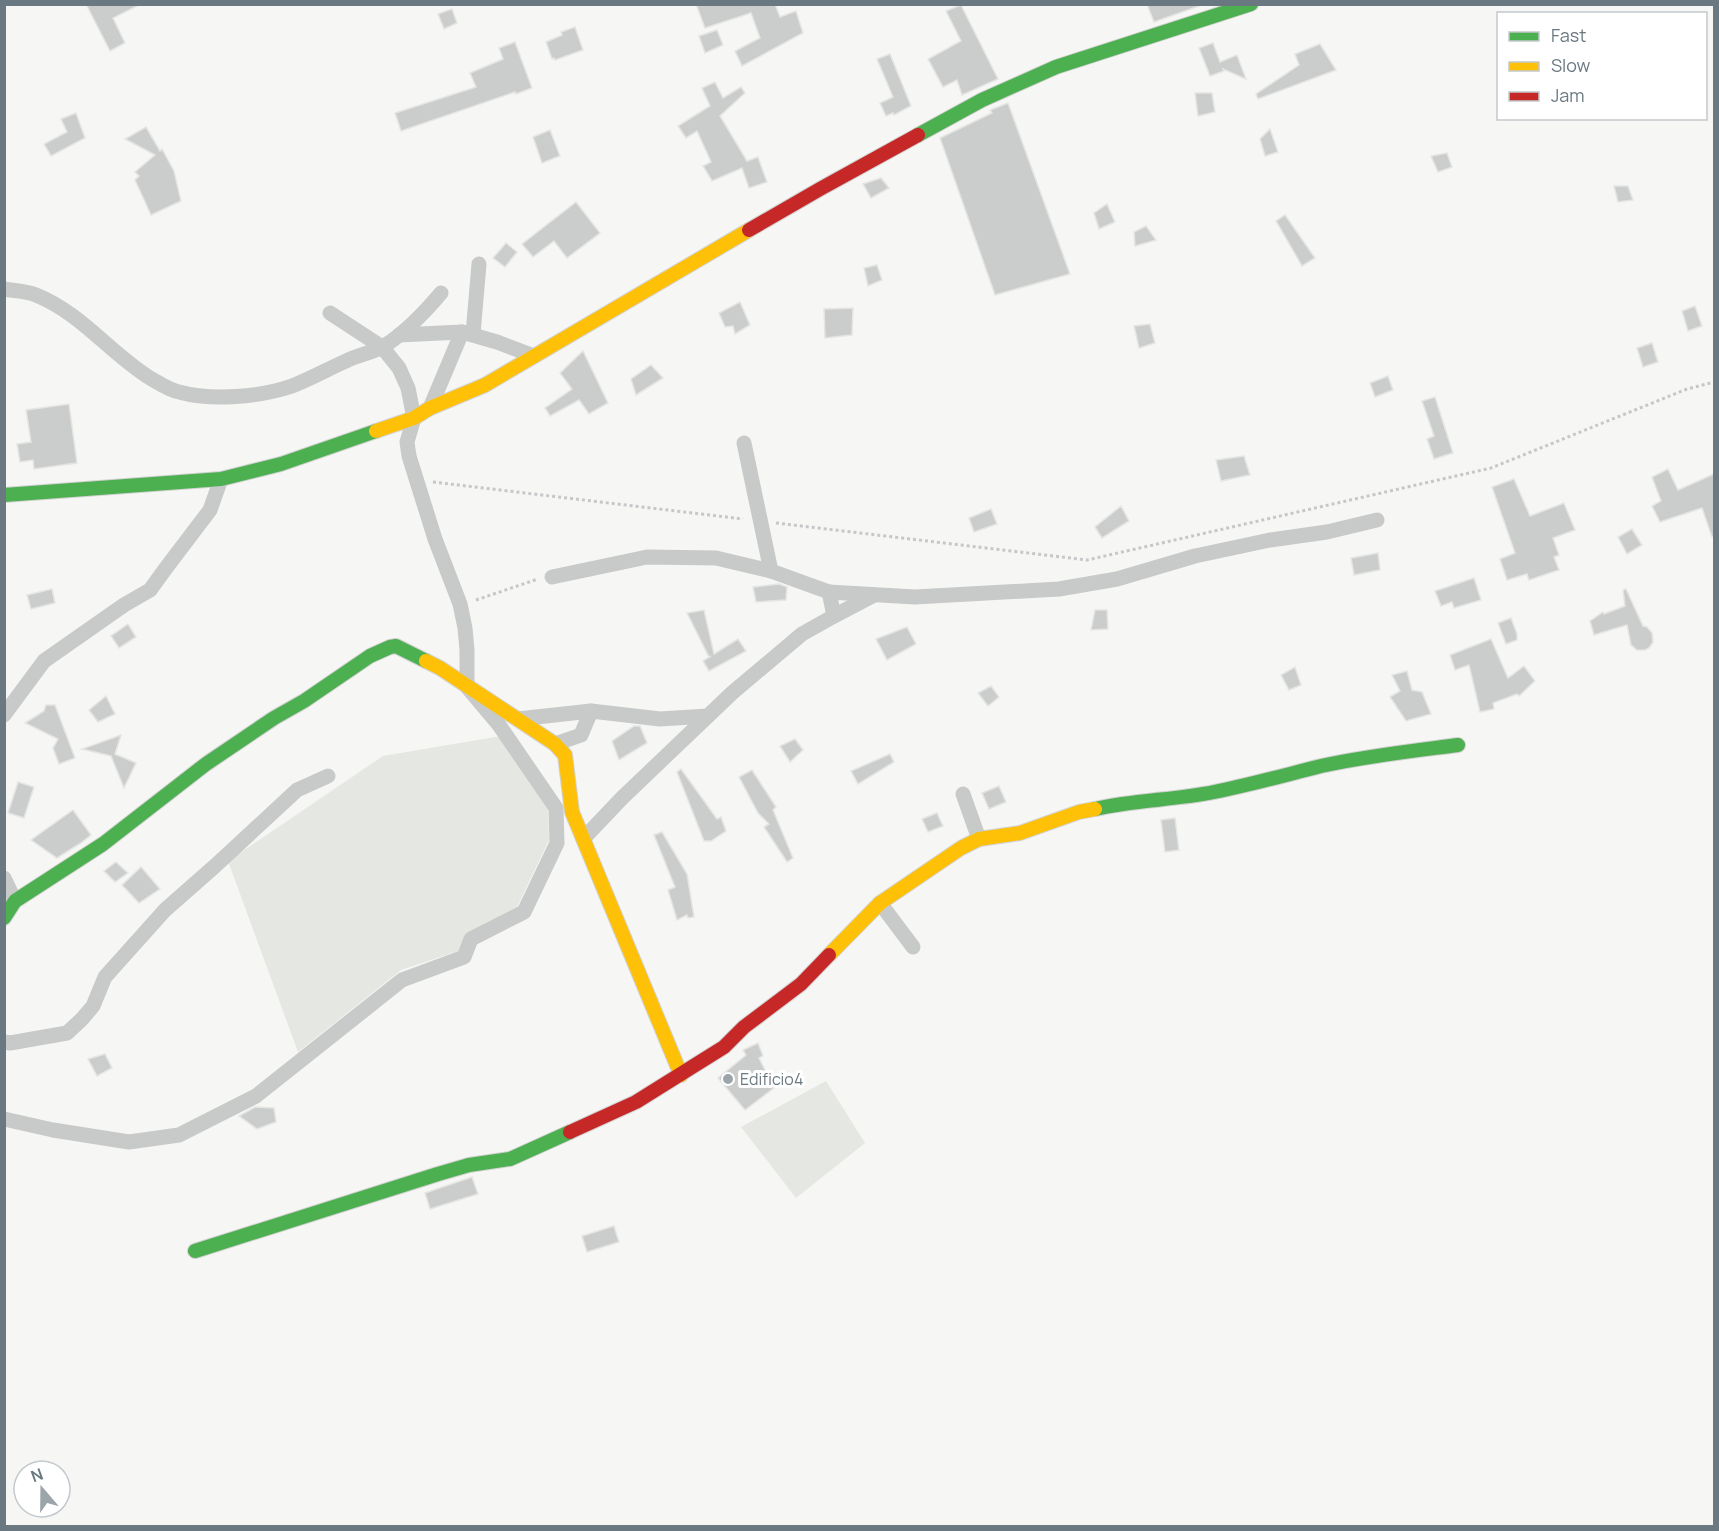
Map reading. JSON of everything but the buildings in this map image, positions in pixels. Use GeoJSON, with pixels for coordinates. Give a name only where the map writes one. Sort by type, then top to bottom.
{"type":"FeatureCollection","features":[{"type":"Feature","properties":{"kind":"street"},"geometry":{"type":"LineString","coordinates":[[4,495],[222,479],[281,464],[414,418],[430,408],[484,385],[820,189],[982,100],[1056,67],[1251,4]]}},
{"type":"Feature","properties":{"kind":"street"},"geometry":{"type":"LineString","coordinates":[[430,408],[467,333],[479,264]]}},
{"type":"Feature","properties":{"kind":"street"},"geometry":{"type":"LineString","coordinates":[[4,289],[26,292],[48,301],[81,322],[119,355],[151,378],[177,392],[199,396],[260,394],[291,386],[347,360],[382,347],[399,335],[441,293]]}},
{"type":"Feature","properties":{"kind":"street"},"geometry":{"type":"LineString","coordinates":[[4,1119],[53,1130],[129,1142],[179,1135],[256,1096],[402,980],[464,957],[471,939],[524,912],[557,843],[556,808],[499,725],[467,687],[467,650],[460,604],[435,539],[416,480],[407,442],[414,418],[408,388],[399,368],[382,347],[330,313]]}},
{"type":"Feature","properties":{"kind":"street"},"geometry":{"type":"LineString","coordinates":[[399,335],[467,333],[534,356]]}},
{"type":"Feature","properties":{"kind":"street"},"geometry":{"type":"LineString","coordinates":[[744,443],[771,571]]}},
{"type":"Feature","properties":{"kind":"street"},"geometry":{"type":"LineString","coordinates":[[4,715],[44,661],[124,604],[150,590],[210,510],[222,479]]}},
{"type":"Feature","properties":{"kind":"street"},"geometry":{"type":"LineString","coordinates":[[552,577],[647,557],[716,558],[771,571],[829,592],[915,597],[1059,589],[1118,579],[1195,556],[1270,540],[1327,532],[1377,520]]}},
{"type":"Feature","properties":{"kind":"street"},"geometry":{"type":"LineString","coordinates":[[829,592],[834,616]]}},
{"type":"Feature","properties":{"kind":"street"},"geometry":{"type":"LineString","coordinates":[[583,839],[622,798],[732,693],[802,634],[874,595]]}},
{"type":"Feature","properties":{"kind":"street"},"geometry":{"type":"LineString","coordinates":[[4,918],[15,901],[103,844],[206,764],[370,656],[396,646],[440,668],[555,744],[565,755],[572,812],[681,1075]]}},
{"type":"Feature","properties":{"kind":"street"},"geometry":{"type":"LineString","coordinates":[[518,719],[591,711],[660,719],[708,716]]}},
{"type":"Feature","properties":{"kind":"street"},"geometry":{"type":"LineString","coordinates":[[555,744],[581,735],[591,711]]}},
{"type":"Feature","properties":{"kind":"street"},"geometry":{"type":"LineString","coordinates":[[195,1251],[438,1174],[469,1165],[510,1159],[636,1102],[724,1047],[744,1027],[807,979],[880,903],[961,848],[979,839],[1020,833],[1079,812],[1117,804],[1210,793],[1322,766],[1392,753],[1458,745]]}},
{"type":"Feature","properties":{"kind":"street"},"geometry":{"type":"LineString","coordinates":[[4,1042],[10,1043],[67,1032],[93,1006],[105,977],[165,910],[297,790],[328,776]]}},
{"type":"Feature","properties":{"kind":"street"},"geometry":{"type":"LineString","coordinates":[[963,794],[979,839]]}},
{"type":"Feature","properties":{"kind":"street"},"geometry":{"type":"LineString","coordinates":[[4,878],[15,901]]}},
{"type":"Feature","properties":{"kind":"street"},"geometry":{"type":"LineString","coordinates":[[880,903],[913,948]]}},
{"type":"Feature","properties":{"kind":"path"},"geometry":{"type":"LineString","coordinates":[[416,480],[1087,560],[1491,468],[1687,388],[1714,382]]}},
{"type":"Feature","properties":{"kind":"path"},"geometry":{"type":"LineString","coordinates":[[460,604],[552,577]]}},
{"type":"Feature","properties":{"kind":"shaded area"},"geometry":{"type":"Polygon","coordinates":[[[501,736],[548,808],[549,840],[517,907],[465,935],[458,951],[401,970],[298,1052],[228,861],[383,756],[501,736]]]}},
{"type":"Feature","properties":{"kind":"shaded area"},"geometry":{"type":"Polygon","coordinates":[[[826,1081],[865,1143],[796,1198],[741,1127],[826,1081]]]}},
{"type":"Feature","properties":{"kind":"traffic: fast"},"geometry":{"type":"LineString","coordinates":[[918,135],[982,100],[1056,67],[1251,4]]}},
{"type":"Feature","properties":{"kind":"traffic: fast"},"geometry":{"type":"LineString","coordinates":[[4,495],[221,479],[281,464],[376,431]]}},
{"type":"Feature","properties":{"kind":"traffic: fast"},"geometry":{"type":"LineString","coordinates":[[4,918],[15,901],[103,844],[206,764],[370,656],[396,646],[426,661]]}},
{"type":"Feature","properties":{"kind":"traffic: fast"},"geometry":{"type":"LineString","coordinates":[[1095,809],[1199,795],[1338,762],[1458,745]]}},
{"type":"Feature","properties":{"kind":"traffic: fast"},"geometry":{"type":"LineString","coordinates":[[195,1251],[438,1174],[469,1165],[510,1159],[570,1132]]}},
{"type":"Feature","properties":{"kind":"traffic: slow"},"geometry":{"type":"LineString","coordinates":[[376,431],[414,418],[430,408],[485,385],[749,230]]}},
{"type":"Feature","properties":{"kind":"traffic: slow"},"geometry":{"type":"LineString","coordinates":[[426,661],[555,744],[565,755],[572,812],[681,1075]]}},
{"type":"Feature","properties":{"kind":"traffic: slow"},"geometry":{"type":"LineString","coordinates":[[829,955],[880,903],[961,848],[979,839],[1020,833],[1079,812],[1095,809]]}},
{"type":"Feature","properties":{"kind":"traffic: jam"},"geometry":{"type":"LineString","coordinates":[[749,230],[918,135]]}},
{"type":"Feature","properties":{"kind":"traffic: jam"},"geometry":{"type":"LineString","coordinates":[[570,1132],[636,1102],[724,1047],[744,1027],[801,984],[829,955]]}},
{"type":"Feature","properties":{"kind":"place","name":"Edificio4"},"geometry":{"type":"Point","coordinates":[728,1079]}}]}
